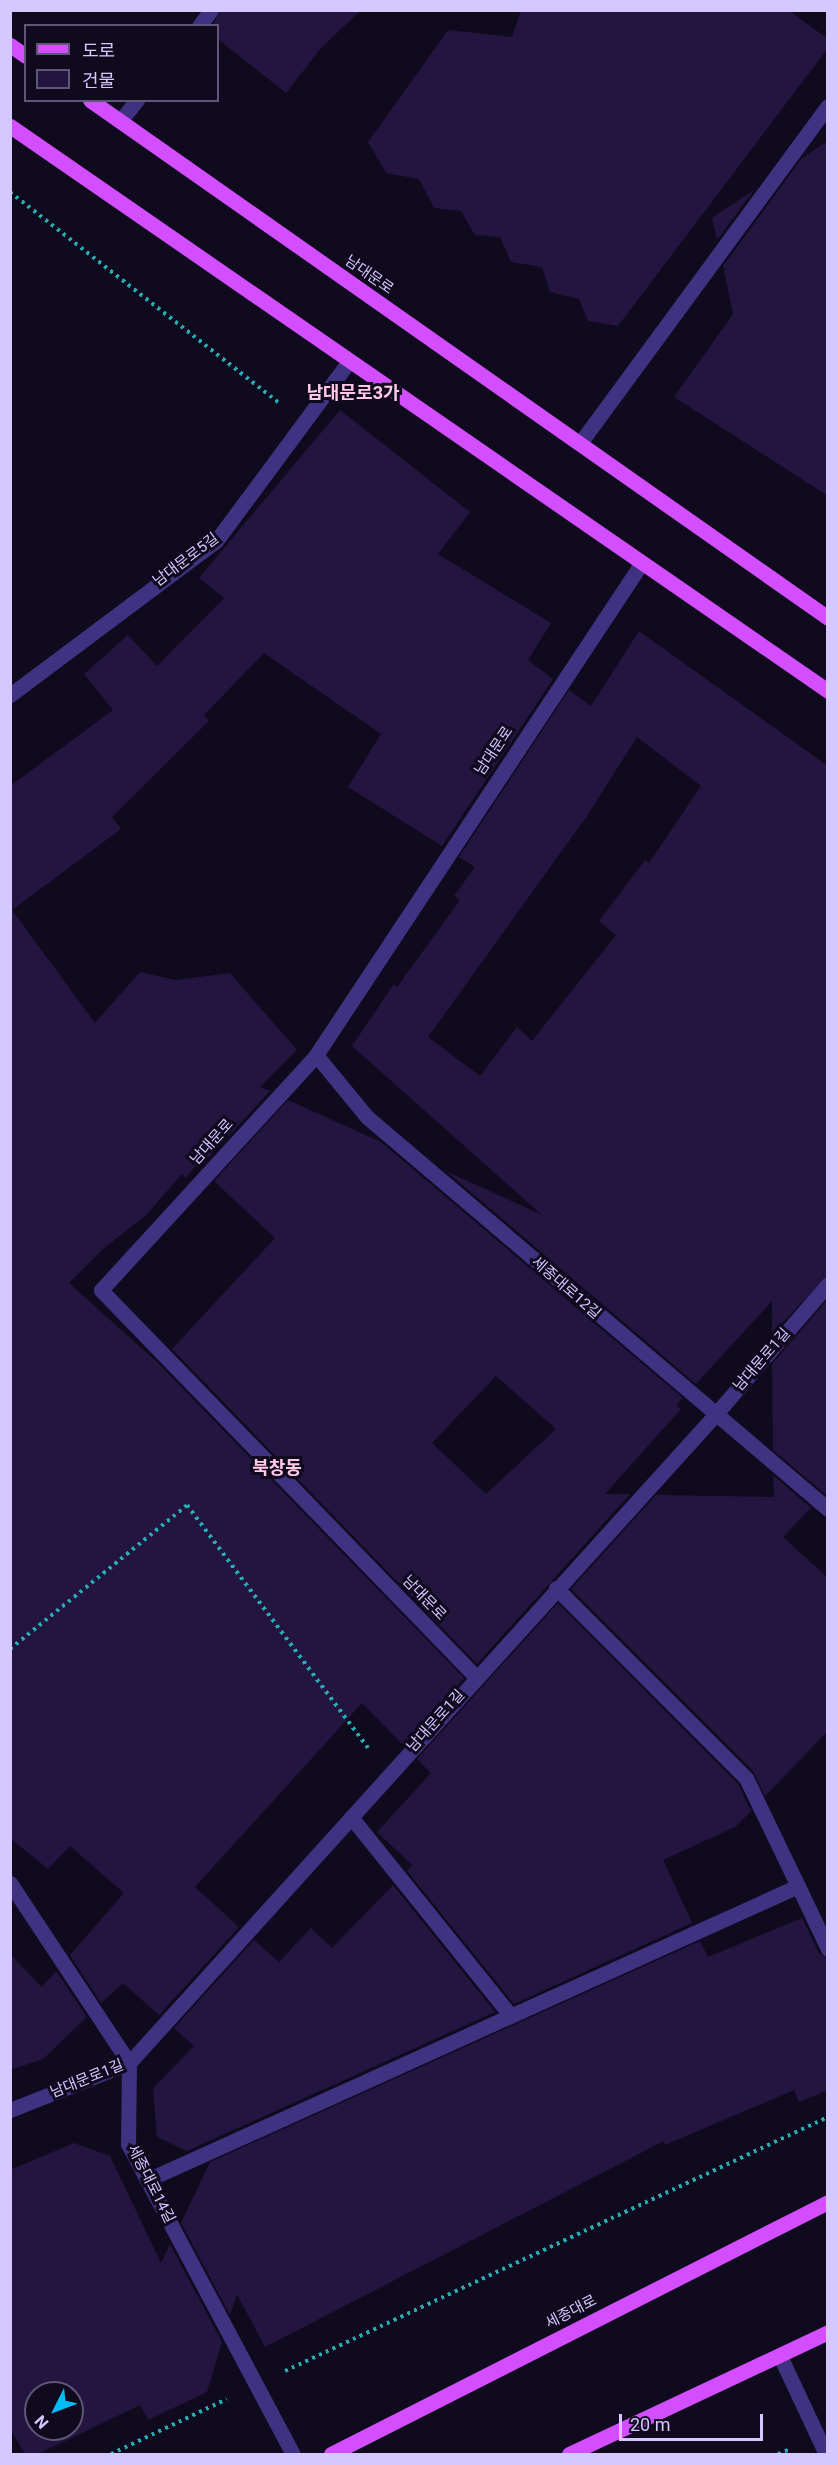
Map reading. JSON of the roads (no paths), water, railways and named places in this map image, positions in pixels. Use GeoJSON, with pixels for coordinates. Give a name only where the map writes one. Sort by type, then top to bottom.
{"type":"FeatureCollection","features":[{"type":"Feature","properties":{"kind":"main road"},"geometry":{"type":"LineString","coordinates":[[10,45],[24,55]]}},
{"type":"Feature","properties":{"kind":"main road"},"geometry":{"type":"LineString","coordinates":[[93,102],[120,121]]}},
{"type":"Feature","properties":{"kind":"main road","name":"남대문로"},"geometry":{"type":"LineString","coordinates":[[120,121],[828,618]]}},
{"type":"Feature","properties":{"kind":"main road"},"geometry":{"type":"LineString","coordinates":[[10,126],[208,260],[349,362],[828,691]]}},
{"type":"Feature","properties":{"kind":"main road","name":"세종대로"},"geometry":{"type":"LineString","coordinates":[[331,2454],[828,2202]]}},
{"type":"Feature","properties":{"kind":"main road"},"geometry":{"type":"LineString","coordinates":[[569,2454],[828,2332]]}},
{"type":"Feature","properties":{"kind":"street"},"geometry":{"type":"LineString","coordinates":[[200,24],[211,10]]}},
{"type":"Feature","properties":{"kind":"street"},"geometry":{"type":"LineString","coordinates":[[120,121],[134,102]]}},
{"type":"Feature","properties":{"kind":"street"},"geometry":{"type":"LineString","coordinates":[[580,443],[828,106]]}},
{"type":"Feature","properties":{"kind":"street","name":"남대문로5길"},"geometry":{"type":"LineString","coordinates":[[10,695],[216,541],[349,362]]}},
{"type":"Feature","properties":{"kind":"street","name":"남대문로"},"geometry":{"type":"LineString","coordinates":[[476,1677],[101,1290],[315,1055],[641,564]]}},
{"type":"Feature","properties":{"kind":"street","name":"세종대로12길"},"geometry":{"type":"LineString","coordinates":[[315,1055],[367,1118],[714,1416],[828,1509]]}},
{"type":"Feature","properties":{"kind":"street","name":"남대문로1길"},"geometry":{"type":"LineString","coordinates":[[10,2110],[129,2063],[556,1588],[714,1416],[828,1284]]}},
{"type":"Feature","properties":{"kind":"street"},"geometry":{"type":"LineString","coordinates":[[556,1588],[746,1778],[828,1949]]}},
{"type":"Feature","properties":{"kind":"street"},"geometry":{"type":"LineString","coordinates":[[351,1817],[511,2016]]}},
{"type":"Feature","properties":{"kind":"street"},"geometry":{"type":"LineString","coordinates":[[10,1883],[129,2063]]}},
{"type":"Feature","properties":{"kind":"street"},"geometry":{"type":"LineString","coordinates":[[147,2180],[798,1886]]}},
{"type":"Feature","properties":{"kind":"street","name":"세종대로14길"},"geometry":{"type":"LineString","coordinates":[[129,2063],[128,2144],[293,2454]]}},
{"type":"Feature","properties":{"kind":"street"},"geometry":{"type":"LineString","coordinates":[[780,2356],[826,2454]]}},
{"type":"Feature","properties":{"kind":"district","name":"남대문로3가"},"geometry":{"type":"Point","coordinates":[353,393]}},
{"type":"Feature","properties":{"kind":"district","name":"북창동"},"geometry":{"type":"Point","coordinates":[277,1468]}}]}
